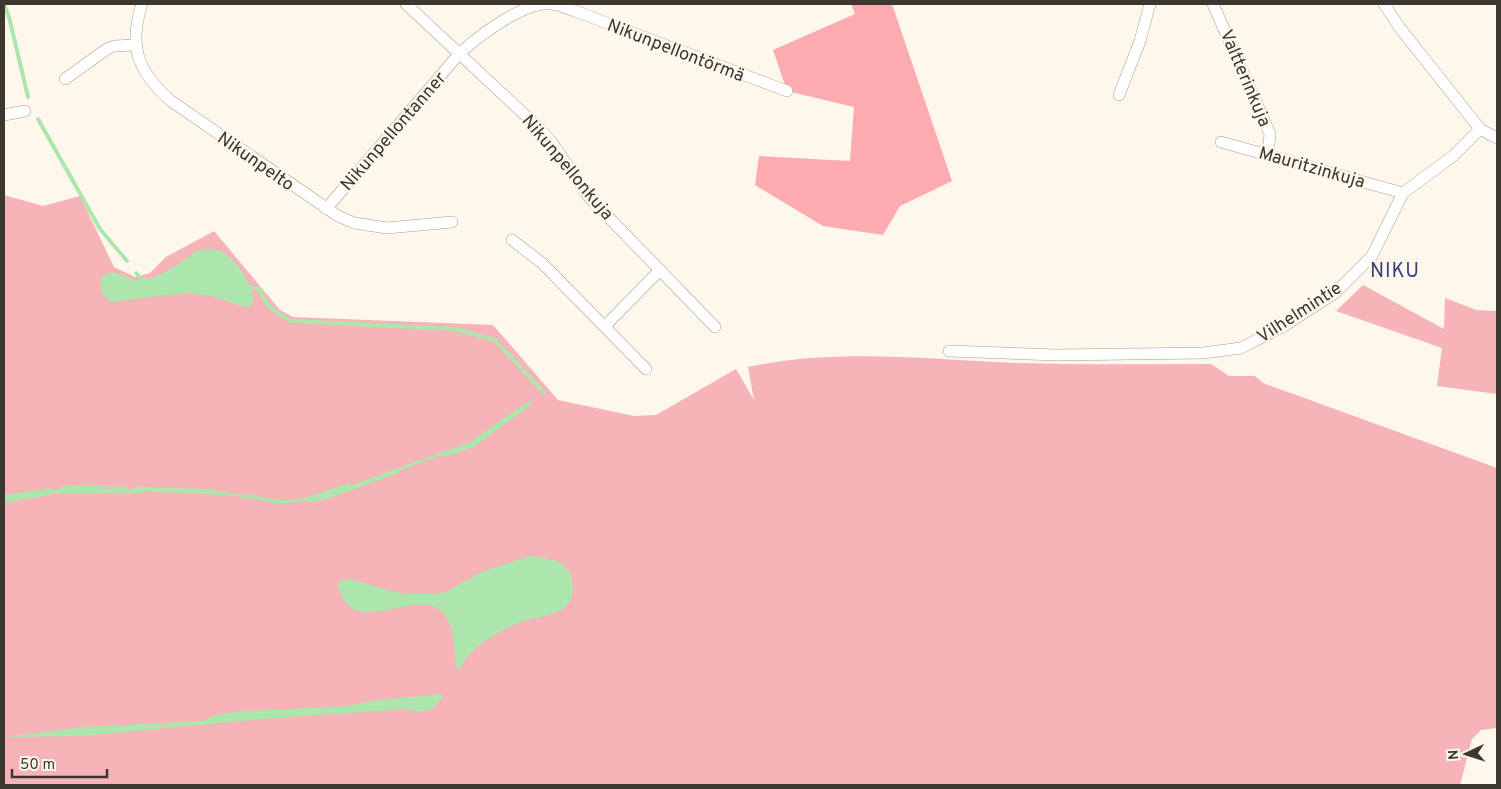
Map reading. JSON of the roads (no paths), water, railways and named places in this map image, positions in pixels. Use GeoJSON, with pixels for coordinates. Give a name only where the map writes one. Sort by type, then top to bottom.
{"type":"FeatureCollection","features":[{"type":"Feature","properties":{"kind":"street","name":"Nikunpelto"},"geometry":{"type":"LineString","coordinates":[[142,4],[136,21],[136,45],[139,59],[146,75],[171,101],[326,209],[354,223],[370,227],[387,228],[452,222]]}},
{"type":"Feature","properties":{"kind":"street","name":"Nikunpellonkuja"},"geometry":{"type":"LineString","coordinates":[[406,4],[539,128],[551,141],[588,196],[716,327]]}},
{"type":"Feature","properties":{"kind":"street","name":"Nikunpellontörmä"},"geometry":{"type":"LineString","coordinates":[[460,53],[480,36],[509,18],[541,4],[554,4],[787,91]]}},
{"type":"Feature","properties":{"kind":"street"},"geometry":{"type":"LineString","coordinates":[[1120,95],[1140,40],[1150,4]]}},
{"type":"Feature","properties":{"kind":"street","name":"Valtterinkuja"},"geometry":{"type":"LineString","coordinates":[[1213,4],[1270,134],[1268,154]]}},
{"type":"Feature","properties":{"kind":"street"},"geometry":{"type":"LineString","coordinates":[[1384,4],[1480,130],[1497,138]]}},
{"type":"Feature","properties":{"kind":"street"},"geometry":{"type":"LineString","coordinates":[[65,79],[106,49],[114,46],[136,45]]}},
{"type":"Feature","properties":{"kind":"street","name":"Nikunpellontanner"},"geometry":{"type":"LineString","coordinates":[[326,209],[460,53]]}},
{"type":"Feature","properties":{"kind":"street"},"geometry":{"type":"LineString","coordinates":[[4,115],[25,112]]}},
{"type":"Feature","properties":{"kind":"street","name":"Vilhelmintie"},"geometry":{"type":"LineString","coordinates":[[949,350],[1055,355],[1203,352],[1241,348],[1284,326],[1335,293],[1372,256],[1403,193],[1453,156],[1480,130]]}},
{"type":"Feature","properties":{"kind":"street","name":"Mauritzinkuja"},"geometry":{"type":"LineString","coordinates":[[1221,142],[1403,193]]}},
{"type":"Feature","properties":{"kind":"street"},"geometry":{"type":"LineString","coordinates":[[512,240],[542,263],[646,369]]}},
{"type":"Feature","properties":{"kind":"street"},"geometry":{"type":"LineString","coordinates":[[605,326],[660,270]]}},
{"type":"Feature","properties":{"kind":"waterway"},"geometry":{"type":"LineString","coordinates":[[4,4],[9,17],[28,97]]}},
{"type":"Feature","properties":{"kind":"waterway"},"geometry":{"type":"LineString","coordinates":[[38,119],[100,229],[127,261]]}},
{"type":"Feature","properties":{"kind":"waterway"},"geometry":{"type":"LineString","coordinates":[[136,273],[142,280],[145,280]]}},
{"type":"Feature","properties":{"kind":"waterway"},"geometry":{"type":"LineString","coordinates":[[247,286],[259,289],[268,306],[290,321],[455,329],[495,340],[544,393]]}},
{"type":"Feature","properties":{"kind":"waterway"},"geometry":{"type":"LineString","coordinates":[[445,455],[473,445],[530,403]]}},
{"type":"Feature","properties":{"kind":"waterway"},"geometry":{"type":"LineString","coordinates":[[310,500],[321,499],[398,471]]}},
{"type":"Feature","properties":{"kind":"waterway"},"geometry":{"type":"LineString","coordinates":[[4,501],[54,492],[141,491]]}},
{"type":"Feature","properties":{"kind":"waterway"},"geometry":{"type":"LineString","coordinates":[[240,496],[258,497]]}},
{"type":"Feature","properties":{"kind":"district","name":"NIKU"},"geometry":{"type":"Point","coordinates":[1395,270]}}]}
